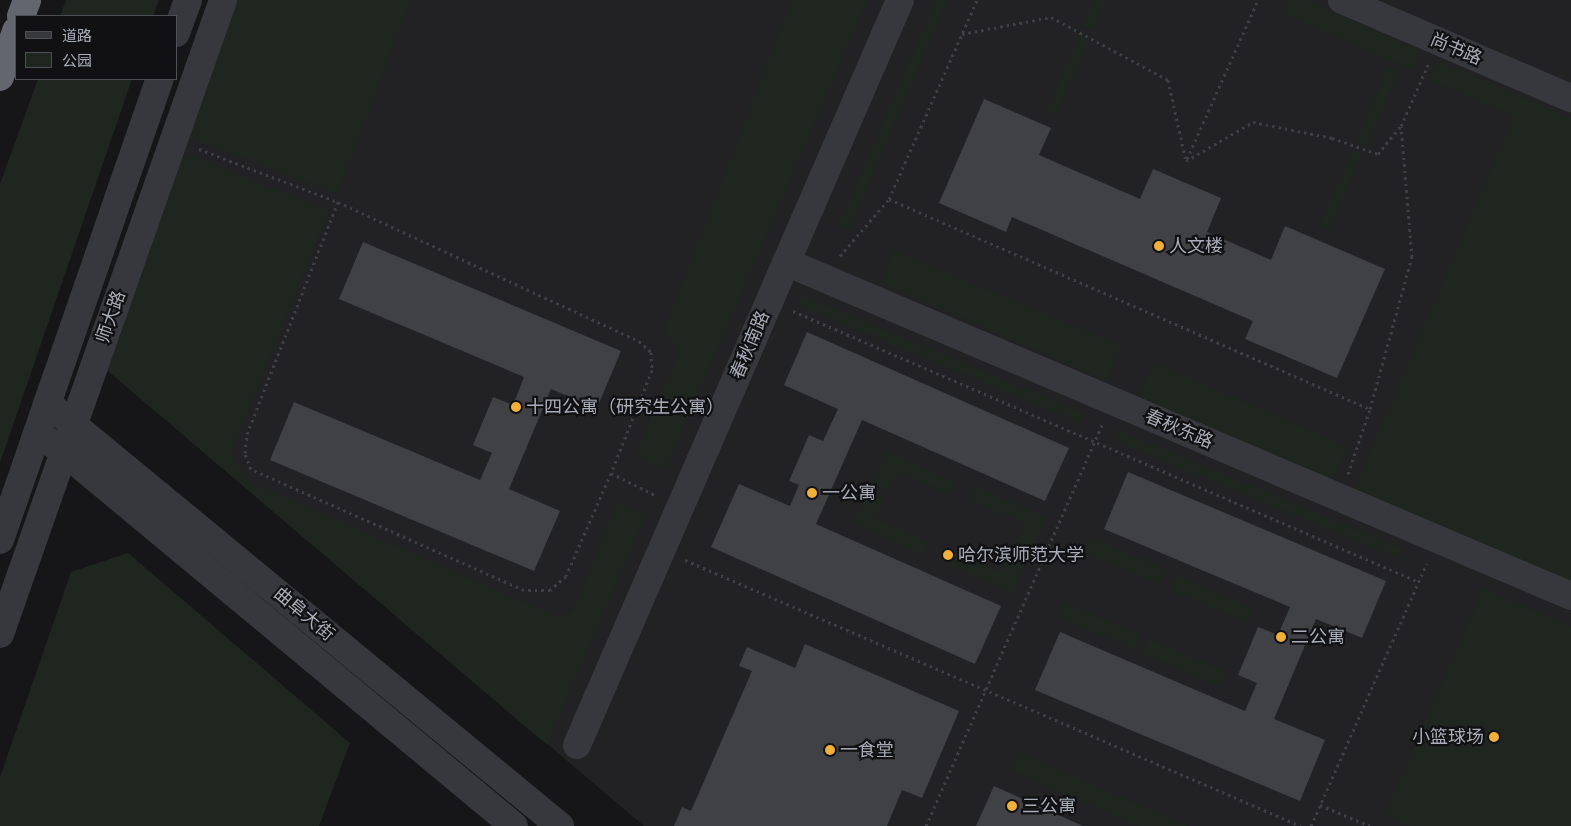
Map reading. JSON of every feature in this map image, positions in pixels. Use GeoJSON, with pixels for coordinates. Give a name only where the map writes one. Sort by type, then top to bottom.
{"type":"FeatureCollection","features":[{"type":"Feature","properties":{"kind":"highway"},"geometry":{"type":"LineString","coordinates":[[22,15],[27,0]]}},
{"type":"Feature","properties":{"kind":"highway"},"geometry":{"type":"LineString","coordinates":[[0,77],[15,34]]}},
{"type":"Feature","properties":{"kind":"street"},"geometry":{"type":"LineString","coordinates":[[178,28],[188,0]]}},
{"type":"Feature","properties":{"kind":"street","name":"师大路"},"geometry":{"type":"LineString","coordinates":[[0,634],[223,0]]}},
{"type":"Feature","properties":{"kind":"street","name":"春秋南路"},"geometry":{"type":"LineString","coordinates":[[577,745],[900,0]]}},
{"type":"Feature","properties":{"kind":"street","name":"尚书路"},"geometry":{"type":"LineString","coordinates":[[1349,1],[1438,42],[1571,98]]}},
{"type":"Feature","properties":{"kind":"street","name":"师大路"},"geometry":{"type":"LineString","coordinates":[[0,540],[160,80]]}},
{"type":"Feature","properties":{"kind":"street","name":"春秋东路"},"geometry":{"type":"LineString","coordinates":[[786,262],[1571,596]]}},
{"type":"Feature","properties":{"kind":"street","name":"曲阜大街"},"geometry":{"type":"LineString","coordinates":[[47,403],[560,826]]}},
{"type":"Feature","properties":{"kind":"street","name":"曲阜大街"},"geometry":{"type":"LineString","coordinates":[[37,434],[64,452],[514,826]]}},
{"type":"Feature","properties":{"kind":"path"},"geometry":{"type":"LineString","coordinates":[[822,278],[889,199],[977,0]]}},
{"type":"Feature","properties":{"kind":"path"},"geometry":{"type":"LineString","coordinates":[[1186,161],[1258,0]]}},
{"type":"Feature","properties":{"kind":"path"},"geometry":{"type":"LineString","coordinates":[[962,34],[1051,16],[1168,80],[1186,161]]}},
{"type":"Feature","properties":{"kind":"path"},"geometry":{"type":"LineString","coordinates":[[1186,161],[1253,122],[1332,138],[1378,154],[1401,126],[1438,42]]}},
{"type":"Feature","properties":{"kind":"path"},"geometry":{"type":"LineString","coordinates":[[1340,498],[1370,409],[1412,256],[1401,126]]}},
{"type":"Feature","properties":{"kind":"path"},"geometry":{"type":"LineString","coordinates":[[198,149],[338,202],[639,341],[651,352],[652,370],[611,473],[566,576],[550,590],[524,590],[250,469],[245,453],[247,434],[338,202]]}},
{"type":"Feature","properties":{"kind":"path"},"geometry":{"type":"LineString","coordinates":[[889,199],[1370,409]]}},
{"type":"Feature","properties":{"kind":"path"},"geometry":{"type":"LineString","coordinates":[[769,301],[1418,582]]}},
{"type":"Feature","properties":{"kind":"path"},"geometry":{"type":"LineString","coordinates":[[926,826],[1113,401]]}},
{"type":"Feature","properties":{"kind":"path"},"geometry":{"type":"LineString","coordinates":[[611,473],[680,507]]}},
{"type":"Feature","properties":{"kind":"path"},"geometry":{"type":"LineString","coordinates":[[1311,826],[1437,540]]}},
{"type":"Feature","properties":{"kind":"path"},"geometry":{"type":"LineString","coordinates":[[661,550],[1301,826]]}},
{"type":"Feature","properties":{"kind":"path"},"geometry":{"type":"LineString","coordinates":[[1320,805],[1370,826]]}},
{"type":"Feature","properties":{"kind":"shaded area","name":"哈尔滨师范大学"},"geometry":{"type":"Polygon","coordinates":[[[234,0],[1571,0],[1571,826],[644,826],[101,365],[234,0]]]}},
{"type":"Feature","properties":{"kind":"green space"},"geometry":{"type":"Polygon","coordinates":[[[66,0],[159,0],[153,15],[60,15],[66,0]]]}},
{"type":"Feature","properties":{"kind":"green space"},"geometry":{"type":"Polygon","coordinates":[[[234,0],[411,0],[338,194],[183,135],[234,0]]]}},
{"type":"Feature","properties":{"kind":"green space"},"geometry":{"type":"Polygon","coordinates":[[[792,0],[868,0],[666,469],[635,456],[677,357],[674,342],[663,330],[792,0]]]}},
{"type":"Feature","properties":{"kind":"green space"},"geometry":{"type":"Polygon","coordinates":[[[935,0],[948,0],[850,229],[838,224],[935,0]]]}},
{"type":"Feature","properties":{"kind":"green space"},"geometry":{"type":"Polygon","coordinates":[[[1093,0],[1106,0],[1094,30],[1082,25],[1093,0]]]}},
{"type":"Feature","properties":{"kind":"green space"},"geometry":{"type":"Polygon","coordinates":[[[1289,0],[1306,0],[1421,51],[1412,70],[1283,13],[1289,0]]]}},
{"type":"Feature","properties":{"kind":"green space"},"geometry":{"type":"Polygon","coordinates":[[[1079,34],[1090,39],[1057,114],[1046,110],[1079,34]]]}},
{"type":"Feature","properties":{"kind":"green space"},"geometry":{"type":"Polygon","coordinates":[[[1437,60],[1571,118],[1571,582],[1354,489],[1513,116],[1429,80],[1437,60]]]}},
{"type":"Feature","properties":{"kind":"green space"},"geometry":{"type":"Polygon","coordinates":[[[1388,67],[1399,72],[1367,147],[1355,142],[1388,67]]]}},
{"type":"Feature","properties":{"kind":"green space"},"geometry":{"type":"Polygon","coordinates":[[[38,80],[132,80],[0,463],[0,184],[38,80]]]}},
{"type":"Feature","properties":{"kind":"green space"},"geometry":{"type":"Polygon","coordinates":[[[1352,150],[1362,155],[1330,230],[1319,225],[1352,150]]]}},
{"type":"Feature","properties":{"kind":"green space"},"geometry":{"type":"Polygon","coordinates":[[[179,151],[329,211],[231,453],[250,482],[558,617],[572,612],[617,503],[646,516],[547,745],[101,365],[179,151]]]}},
{"type":"Feature","properties":{"kind":"green space"},"geometry":{"type":"Polygon","coordinates":[[[893,250],[1122,346],[1107,381],[880,282],[893,250]]]}},
{"type":"Feature","properties":{"kind":"green space"},"geometry":{"type":"Polygon","coordinates":[[[802,295],[1086,414],[1081,423],[798,305],[802,295]]]}},
{"type":"Feature","properties":{"kind":"green space"},"geometry":{"type":"Polygon","coordinates":[[[1153,362],[1348,446],[1334,481],[1138,396],[1153,362]]]}},
{"type":"Feature","properties":{"kind":"green space"},"geometry":{"type":"Polygon","coordinates":[[[1118,430],[1402,548],[1398,558],[1114,440],[1118,430]]]}},
{"type":"Feature","properties":{"kind":"green space"},"geometry":{"type":"Polygon","coordinates":[[[886,451],[956,482],[950,495],[898,471],[888,491],[871,483],[886,451]]]}},
{"type":"Feature","properties":{"kind":"green space"},"geometry":{"type":"Polygon","coordinates":[[[976,486],[1047,518],[1032,550],[1015,543],[1024,523],[970,499],[976,486]]]}},
{"type":"Feature","properties":{"kind":"green space"},"geometry":{"type":"Polygon","coordinates":[[[868,491],[885,498],[876,518],[929,542],[924,555],[853,523],[868,491]]]}},
{"type":"Feature","properties":{"kind":"green space"},"geometry":{"type":"Polygon","coordinates":[[[1090,537],[1168,570],[1161,584],[1083,552],[1090,537]]]}},
{"type":"Feature","properties":{"kind":"green space"},"geometry":{"type":"Polygon","coordinates":[[[948,548],[1001,572],[1010,553],[1027,560],[1013,593],[942,561],[948,548]]]}},
{"type":"Feature","properties":{"kind":"green space"},"geometry":{"type":"Polygon","coordinates":[[[128,553],[350,743],[319,826],[0,826],[0,777],[71,572],[128,553]]]}},
{"type":"Feature","properties":{"kind":"green space"},"geometry":{"type":"Polygon","coordinates":[[[1176,575],[1253,608],[1247,622],[1169,590],[1176,575]]]}},
{"type":"Feature","properties":{"kind":"green space","name":"小篮球场"},"geometry":{"type":"Polygon","coordinates":[[[1483,588],[1571,626],[1571,826],[1410,826],[1384,815],[1483,588]]]}},
{"type":"Feature","properties":{"kind":"green space"},"geometry":{"type":"Polygon","coordinates":[[[1063,601],[1140,635],[1133,649],[1056,616],[1063,601]]]}},
{"type":"Feature","properties":{"kind":"green space"},"geometry":{"type":"Polygon","coordinates":[[[1148,638],[1226,671],[1219,686],[1141,653],[1148,638]]]}},
{"type":"Feature","properties":{"kind":"green space"},"geometry":{"type":"Polygon","coordinates":[[[1019,752],[1188,826],[1138,826],[1010,770],[1019,752]]]}},
{"type":"Feature","properties":{"kind":"building","name":"人文楼"},"geometry":{"type":"Polygon","coordinates":[[[984,99],[1051,128],[1039,155],[1140,199],[1153,169],[1221,198],[1207,232],[1271,260],[1285,226],[1385,269],[1337,378],[1245,339],[1253,321],[1012,217],[1006,232],[939,203],[984,99]]]}},
{"type":"Feature","properties":{"kind":"building","name":"十四公寓（研究生公寓）"},"geometry":{"type":"Polygon","coordinates":[[[363,242],[621,351],[597,408],[551,389],[509,489],[560,511],[534,571],[270,460],[294,402],[480,480],[492,453],[473,445],[493,397],[513,405],[524,377],[339,299],[363,242]]]}},
{"type":"Feature","properties":{"kind":"building","name":"一公寓"},"geometry":{"type":"Polygon","coordinates":[[[807,332],[1069,448],[1045,501],[862,420],[816,524],[1001,606],[975,664],[711,547],[739,484],[790,506],[799,485],[789,481],[809,435],[823,441],[838,409],[784,385],[807,332]]]}},
{"type":"Feature","properties":{"kind":"building","name":"二公寓"},"geometry":{"type":"Polygon","coordinates":[[[1128,472],[1386,581],[1362,638],[1316,619],[1274,719],[1325,740],[1300,801],[1035,690],[1060,632],[1245,711],[1257,683],[1238,675],[1258,627],[1278,635],[1290,607],[1104,529],[1128,472]]]}},
{"type":"Feature","properties":{"kind":"building","name":"一食堂"},"geometry":{"type":"Polygon","coordinates":[[[805,644],[959,711],[922,798],[902,790],[887,826],[674,826],[682,807],[691,811],[752,671],[739,666],[747,647],[795,668],[805,644]]]}},
{"type":"Feature","properties":{"kind":"building","name":"三公寓"},"geometry":{"type":"Polygon","coordinates":[[[994,786],[1083,826],[976,826],[994,786]]]}},
{"type":"Feature","properties":{"kind":"place","name":"人文楼"},"geometry":{"type":"Point","coordinates":[1159,246]}},
{"type":"Feature","properties":{"kind":"place","name":"十四公寓（研究生公寓）"},"geometry":{"type":"Point","coordinates":[516,407]}},
{"type":"Feature","properties":{"kind":"place","name":"一公寓"},"geometry":{"type":"Point","coordinates":[812,493]}},
{"type":"Feature","properties":{"kind":"place","name":"哈尔滨师范大学"},"geometry":{"type":"Point","coordinates":[948,555]}},
{"type":"Feature","properties":{"kind":"place","name":"二公寓"},"geometry":{"type":"Point","coordinates":[1281,637]}},
{"type":"Feature","properties":{"kind":"place","name":"小篮球场"},"geometry":{"type":"Point","coordinates":[1494,737]}},
{"type":"Feature","properties":{"kind":"place","name":"一食堂"},"geometry":{"type":"Point","coordinates":[830,750]}},
{"type":"Feature","properties":{"kind":"place","name":"三公寓"},"geometry":{"type":"Point","coordinates":[1012,806]}}]}
